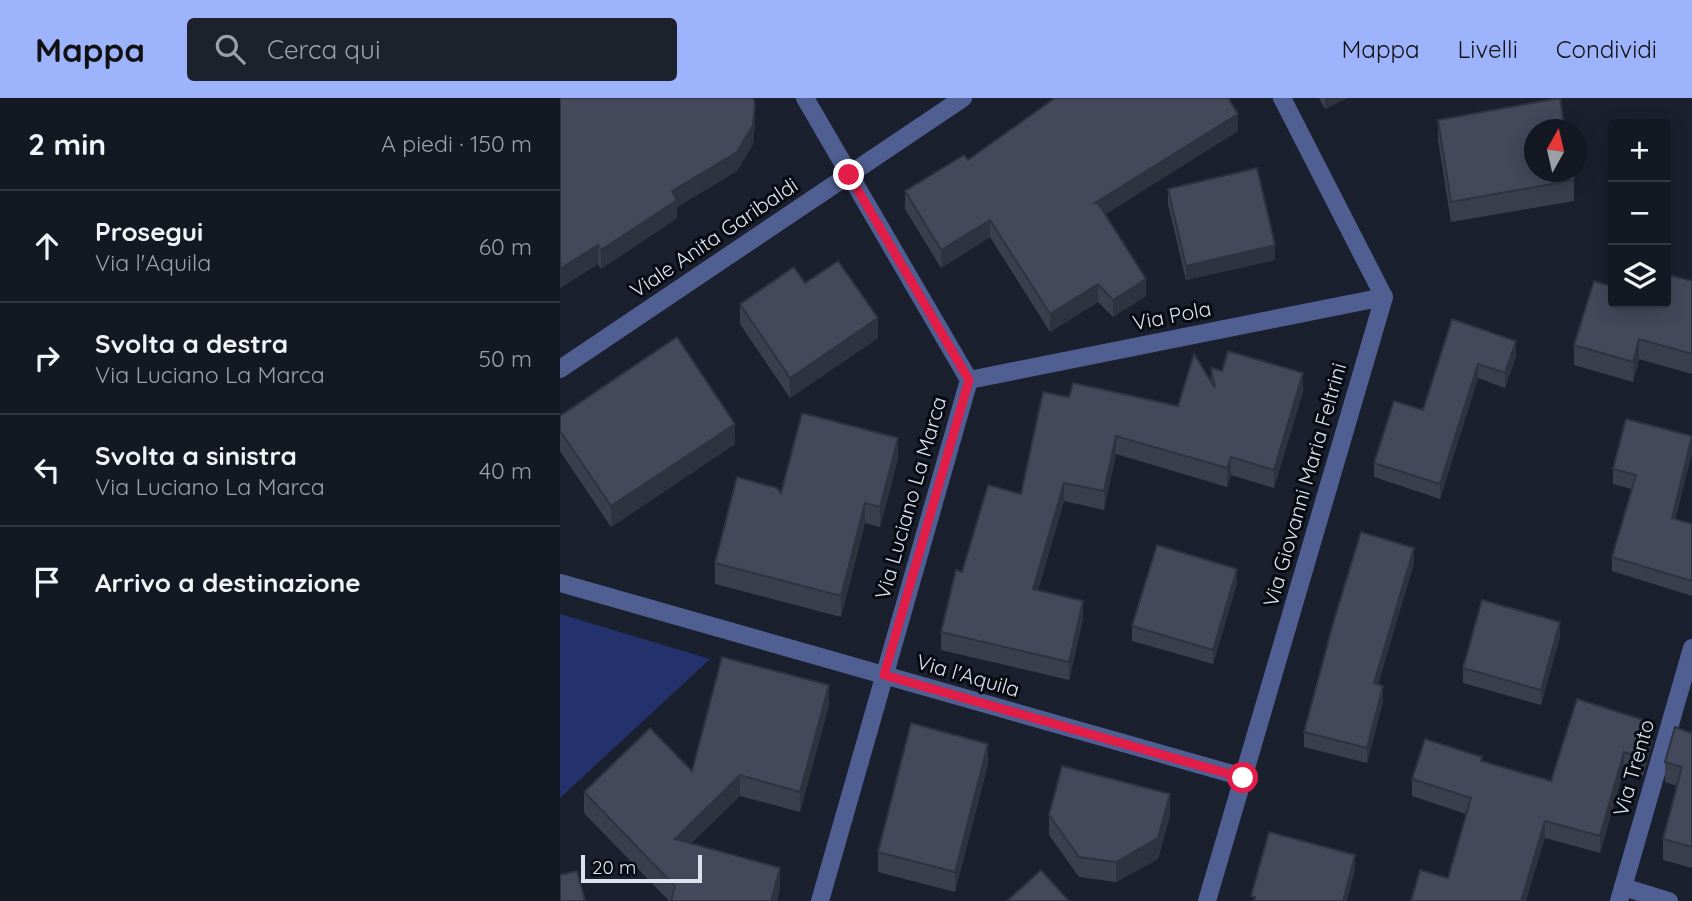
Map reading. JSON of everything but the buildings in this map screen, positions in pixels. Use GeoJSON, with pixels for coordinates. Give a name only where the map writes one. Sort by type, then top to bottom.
{"type":"FeatureCollection","features":[{"type":"Feature","properties":{"kind":"street","name":"Via Luciano La Marca"},"geometry":{"type":"LineString","coordinates":[[805,98],[969,380],[820,901]]}},
{"type":"Feature","properties":{"kind":"street","name":"Viale Anita Garibaldi"},"geometry":{"type":"LineString","coordinates":[[560,369],[963,98]]}},
{"type":"Feature","properties":{"kind":"street"},"geometry":{"type":"LineString","coordinates":[[1282,98],[1384,297]]}},
{"type":"Feature","properties":{"kind":"street","name":"Via Pola"},"geometry":{"type":"LineString","coordinates":[[969,380],[1384,297]]}},
{"type":"Feature","properties":{"kind":"street","name":"Via Giovanni Maria Feltrini"},"geometry":{"type":"LineString","coordinates":[[1207,901],[1384,297]]}},
{"type":"Feature","properties":{"kind":"street","name":"Via l'Aquila"},"geometry":{"type":"LineString","coordinates":[[560,583],[1243,778]]}},
{"type":"Feature","properties":{"kind":"street","name":"Via Trento"},"geometry":{"type":"LineString","coordinates":[[1621,894],[1692,648]]}},
{"type":"Feature","properties":{"kind":"street"},"geometry":{"type":"LineString","coordinates":[[1621,894],[1669,901]]}},
{"type":"Feature","properties":{"kind":"shaded area"},"geometry":{"type":"Polygon","coordinates":[[[560,614],[710,659],[560,798],[560,614]]]}},
{"type":"Feature","properties":{"kind":"route"},"geometry":{"type":"LineString","coordinates":[[849,175],[969,380],[884,675],[1243,778]]}}]}
